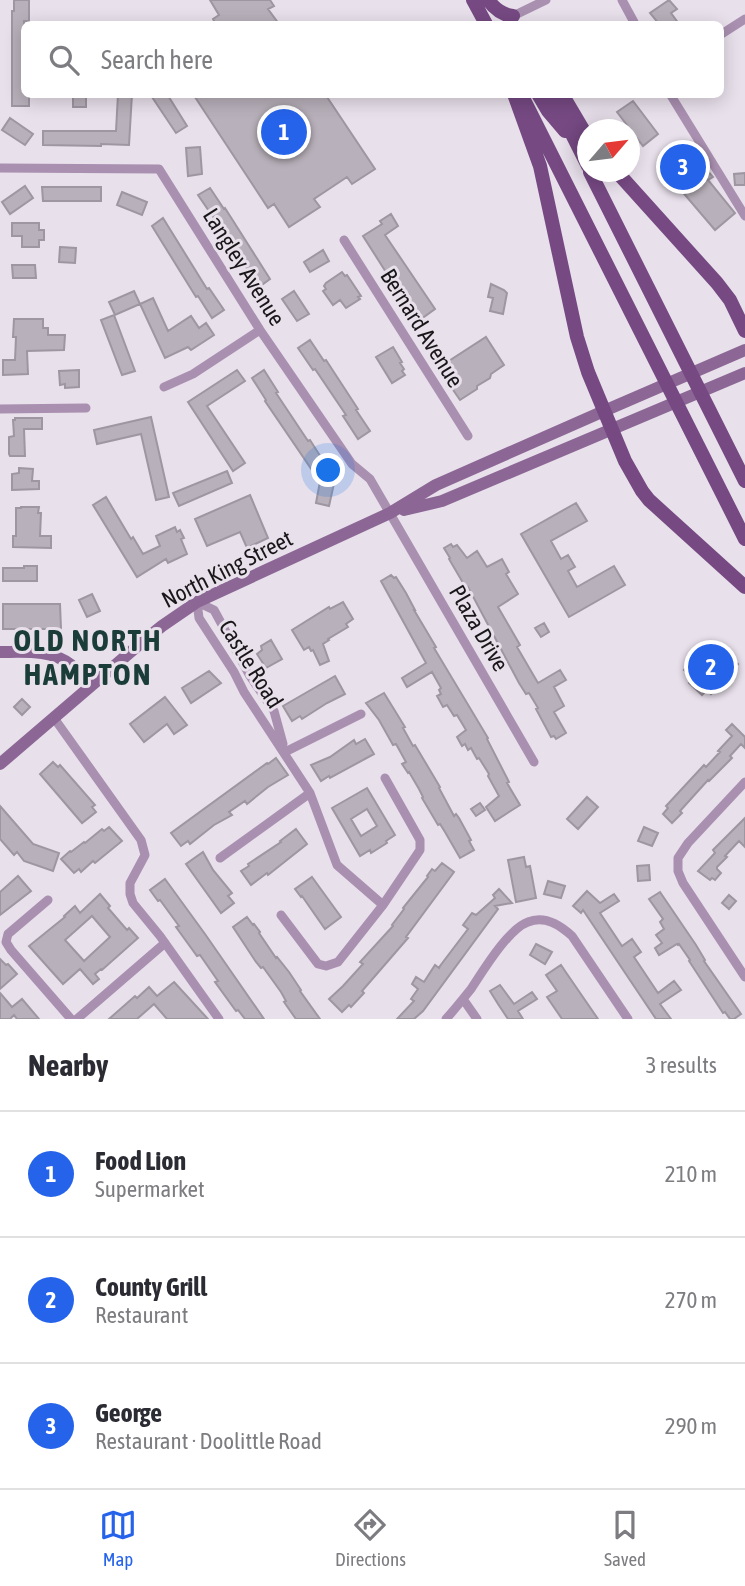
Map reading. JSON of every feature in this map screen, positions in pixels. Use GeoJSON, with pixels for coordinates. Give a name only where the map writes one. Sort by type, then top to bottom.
{"type":"FeatureCollection","features":[{"type":"Feature","properties":{"kind":"main road"},"geometry":{"type":"LineString","coordinates":[[473,0],[484,21]]}},
{"type":"Feature","properties":{"kind":"main road"},"geometry":{"type":"LineString","coordinates":[[488,0],[515,20]]}},
{"type":"Feature","properties":{"kind":"main road"},"geometry":{"type":"LineString","coordinates":[[505,0],[515,20]]}},
{"type":"Feature","properties":{"kind":"main road"},"geometry":{"type":"LineString","coordinates":[[515,98],[540,166],[577,337],[588,372],[629,469],[649,500],[745,587]]}},
{"type":"Feature","properties":{"kind":"main road"},"geometry":{"type":"LineString","coordinates":[[524,98],[745,539]]}},
{"type":"Feature","properties":{"kind":"main road"},"geometry":{"type":"LineString","coordinates":[[540,98],[552,118],[577,136]]}},
{"type":"Feature","properties":{"kind":"main road"},"geometry":{"type":"LineString","coordinates":[[555,98],[577,132]]}},
{"type":"Feature","properties":{"kind":"main road"},"geometry":{"type":"LineString","coordinates":[[564,98],[577,128]]}},
{"type":"Feature","properties":{"kind":"main road"},"geometry":{"type":"LineString","coordinates":[[595,182],[745,481]]}},
{"type":"Feature","properties":{"kind":"main road"},"geometry":{"type":"LineString","coordinates":[[626,182],[718,283],[730,300],[745,331]]}},
{"type":"Feature","properties":{"kind":"main road","name":"North King Street"},"geometry":{"type":"LineString","coordinates":[[0,764],[162,626],[197,602],[390,513],[436,485],[745,350]]}},
{"type":"Feature","properties":{"kind":"main road","name":"North King Street"},"geometry":{"type":"LineString","coordinates":[[390,513],[442,501],[745,373]]}},
{"type":"Feature","properties":{"kind":"main road"},"geometry":{"type":"LineString","coordinates":[[0,652],[31,652],[54,656],[72,665],[91,685]]}},
{"type":"Feature","properties":{"kind":"street"},"geometry":{"type":"LineString","coordinates":[[515,20],[546,0]]}},
{"type":"Feature","properties":{"kind":"street"},"geometry":{"type":"LineString","coordinates":[[622,0],[633,21]]}},
{"type":"Feature","properties":{"kind":"street"},"geometry":{"type":"LineString","coordinates":[[724,32],[745,19]]}},
{"type":"Feature","properties":{"kind":"street"},"geometry":{"type":"LineString","coordinates":[[672,98],[745,216]]}},
{"type":"Feature","properties":{"kind":"street","name":"Langley Avenue"},"geometry":{"type":"LineString","coordinates":[[0,168],[159,169],[260,330],[352,464],[370,480],[390,513]]}},
{"type":"Feature","properties":{"kind":"street","name":"Bernard Avenue"},"geometry":{"type":"LineString","coordinates":[[344,240],[468,436]]}},
{"type":"Feature","properties":{"kind":"street"},"geometry":{"type":"LineString","coordinates":[[163,387],[193,374],[260,330]]}},
{"type":"Feature","properties":{"kind":"street"},"geometry":{"type":"LineString","coordinates":[[0,409],[86,408]]}},
{"type":"Feature","properties":{"kind":"street","name":"Plaza Drive"},"geometry":{"type":"LineString","coordinates":[[390,513],[534,762]]}},
{"type":"Feature","properties":{"kind":"street","name":"Castle Road"},"geometry":{"type":"LineString","coordinates":[[197,602],[199,618],[310,793],[338,865],[383,905]]}},
{"type":"Feature","properties":{"kind":"street","name":"Castle Road"},"geometry":{"type":"LineString","coordinates":[[197,602],[214,610],[250,676],[274,711],[285,752]]}},
{"type":"Feature","properties":{"kind":"street"},"geometry":{"type":"LineString","coordinates":[[285,752],[361,714]]}},
{"type":"Feature","properties":{"kind":"street"},"geometry":{"type":"LineString","coordinates":[[54,718],[141,840],[145,855],[130,883],[133,903],[148,919],[219,1019]]}},
{"type":"Feature","properties":{"kind":"street"},"geometry":{"type":"LineString","coordinates":[[281,915],[318,964],[326,966],[338,962],[383,905],[420,849],[420,840],[385,778]]}},
{"type":"Feature","properties":{"kind":"street"},"geometry":{"type":"LineString","coordinates":[[745,782],[688,843],[678,858],[678,871],[683,883],[745,977]]}},
{"type":"Feature","properties":{"kind":"street"},"geometry":{"type":"LineString","coordinates":[[219,858],[310,793]]}},
{"type":"Feature","properties":{"kind":"street"},"geometry":{"type":"LineString","coordinates":[[48,900],[8,934],[6,942],[71,1019]]}},
{"type":"Feature","properties":{"kind":"street"},"geometry":{"type":"LineString","coordinates":[[446,1019],[518,927],[529,921],[545,920],[561,925],[572,936],[628,1019]]}},
{"type":"Feature","properties":{"kind":"street"},"geometry":{"type":"LineString","coordinates":[[77,1019],[165,943]]}},
{"type":"Feature","properties":{"kind":"street"},"geometry":{"type":"LineString","coordinates":[[463,999],[477,1019]]}},
{"type":"Feature","properties":{"kind":"building"},"geometry":{"type":"Polygon","coordinates":[[[14,0],[29,0],[29,21],[21,21],[21,98],[29,98],[29,106],[12,106],[14,0]]]}},
{"type":"Feature","properties":{"kind":"building"},"geometry":{"type":"Polygon","coordinates":[[[210,0],[270,0],[274,6],[268,9],[277,21],[214,21],[213,19],[219,15],[210,0]]]}},
{"type":"Feature","properties":{"kind":"building"},"geometry":{"type":"Polygon","coordinates":[[[669,0],[677,9],[671,13],[677,21],[657,21],[650,13],[669,0]]]}},
{"type":"Feature","properties":{"kind":"building"},"geometry":{"type":"Polygon","coordinates":[[[73,98],[86,98],[86,107],[73,107],[73,98]]]}},
{"type":"Feature","properties":{"kind":"building"},"geometry":{"type":"Polygon","coordinates":[[[118,98],[132,98],[129,145],[43,145],[43,131],[116,131],[118,98]]]}},
{"type":"Feature","properties":{"kind":"building"},"geometry":{"type":"Polygon","coordinates":[[[153,98],[170,98],[187,126],[176,133],[153,98]]]}},
{"type":"Feature","properties":{"kind":"building"},"geometry":{"type":"Polygon","coordinates":[[[196,98],[328,98],[375,169],[352,184],[347,177],[314,199],[320,207],[289,227],[274,204],[268,208],[196,98]]]}},
{"type":"Feature","properties":{"kind":"building"},"geometry":{"type":"Polygon","coordinates":[[[633,101],[658,134],[643,146],[640,142],[640,119],[622,119],[617,112],[633,101]]]}},
{"type":"Feature","properties":{"kind":"building"},"geometry":{"type":"Polygon","coordinates":[[[10,118],[33,134],[25,145],[2,130],[10,118]]]}},
{"type":"Feature","properties":{"kind":"building"},"geometry":{"type":"Polygon","coordinates":[[[200,147],[202,174],[188,176],[186,148],[200,147]]]}},
{"type":"Feature","properties":{"kind":"building"},"geometry":{"type":"Polygon","coordinates":[[[690,151],[713,177],[708,180],[735,213],[715,230],[662,168],[681,159],[690,151]]]}},
{"type":"Feature","properties":{"kind":"building"},"geometry":{"type":"Polygon","coordinates":[[[745,173],[745,185],[735,185],[734,174],[745,173]]]}},
{"type":"Feature","properties":{"kind":"building"},"geometry":{"type":"Polygon","coordinates":[[[25,186],[33,198],[10,214],[2,202],[25,186]]]}},
{"type":"Feature","properties":{"kind":"building"},"geometry":{"type":"Polygon","coordinates":[[[42,187],[101,187],[101,201],[43,201],[42,187]]]}},
{"type":"Feature","properties":{"kind":"building"},"geometry":{"type":"Polygon","coordinates":[[[210,188],[270,279],[259,287],[198,195],[210,188]]]}},
{"type":"Feature","properties":{"kind":"building"},"geometry":{"type":"Polygon","coordinates":[[[122,192],[147,202],[142,215],[117,205],[122,192]]]}},
{"type":"Feature","properties":{"kind":"building"},"geometry":{"type":"Polygon","coordinates":[[[391,214],[398,226],[385,235],[435,309],[417,322],[413,322],[408,314],[410,310],[363,236],[382,224],[380,221],[391,214]]]}},
{"type":"Feature","properties":{"kind":"building"},"geometry":{"type":"Polygon","coordinates":[[[163,218],[207,289],[209,288],[224,310],[212,318],[152,226],[163,218]]]}},
{"type":"Feature","properties":{"kind":"building"},"geometry":{"type":"Polygon","coordinates":[[[12,223],[39,223],[39,230],[44,230],[44,240],[39,240],[39,247],[22,247],[22,236],[12,236],[12,223]]]}},
{"type":"Feature","properties":{"kind":"building"},"geometry":{"type":"Polygon","coordinates":[[[60,247],[76,248],[75,263],[59,262],[60,247]]]}},
{"type":"Feature","properties":{"kind":"building"},"geometry":{"type":"Polygon","coordinates":[[[323,250],[329,261],[310,272],[304,262],[323,250]]]}},
{"type":"Feature","properties":{"kind":"building"},"geometry":{"type":"Polygon","coordinates":[[[12,265],[35,265],[36,278],[13,278],[12,265]]]}},
{"type":"Feature","properties":{"kind":"building"},"geometry":{"type":"Polygon","coordinates":[[[342,272],[361,296],[346,308],[340,300],[333,305],[323,291],[326,289],[326,283],[342,272]]]}},
{"type":"Feature","properties":{"kind":"building"},"geometry":{"type":"Polygon","coordinates":[[[491,284],[507,293],[503,314],[490,311],[493,298],[488,297],[491,284]]]}},
{"type":"Feature","properties":{"kind":"building"},"geometry":{"type":"Polygon","coordinates":[[[134,291],[140,304],[115,315],[109,302],[134,291]]]}},
{"type":"Feature","properties":{"kind":"building"},"geometry":{"type":"Polygon","coordinates":[[[294,291],[309,314],[297,321],[282,299],[294,291]]]}},
{"type":"Feature","properties":{"kind":"building"},"geometry":{"type":"Polygon","coordinates":[[[153,298],[168,331],[191,316],[199,328],[206,323],[214,335],[191,350],[188,347],[165,358],[140,304],[153,298]]]}},
{"type":"Feature","properties":{"kind":"building"},"geometry":{"type":"Polygon","coordinates":[[[114,315],[135,371],[122,375],[101,320],[114,315]]]}},
{"type":"Feature","properties":{"kind":"building"},"geometry":{"type":"Polygon","coordinates":[[[14,319],[43,319],[43,328],[48,328],[48,335],[65,335],[64,350],[27,351],[28,374],[3,375],[3,360],[15,360],[14,319]]]}},
{"type":"Feature","properties":{"kind":"building"},"geometry":{"type":"Polygon","coordinates":[[[486,337],[504,365],[460,400],[438,368],[486,337]]]}},
{"type":"Feature","properties":{"kind":"building"},"geometry":{"type":"Polygon","coordinates":[[[310,340],[324,361],[326,360],[370,431],[358,439],[343,416],[346,415],[298,348],[310,340]]]}},
{"type":"Feature","properties":{"kind":"building"},"geometry":{"type":"Polygon","coordinates":[[[393,347],[402,362],[400,363],[405,375],[392,383],[376,357],[393,347]]]}},
{"type":"Feature","properties":{"kind":"building"},"geometry":{"type":"Polygon","coordinates":[[[79,370],[79,387],[65,388],[65,384],[60,385],[59,371],[79,370]]]}},
{"type":"Feature","properties":{"kind":"building"},"geometry":{"type":"Polygon","coordinates":[[[237,370],[245,381],[207,406],[245,463],[233,471],[188,402],[237,370]]]}},
{"type":"Feature","properties":{"kind":"building"},"geometry":{"type":"Polygon","coordinates":[[[264,370],[278,392],[276,393],[324,462],[312,470],[252,378],[264,370]]]}},
{"type":"Feature","properties":{"kind":"building"},"geometry":{"type":"Polygon","coordinates":[[[151,417],[169,497],[156,500],[141,434],[97,444],[94,430],[151,417]]]}},
{"type":"Feature","properties":{"kind":"building"},"geometry":{"type":"Polygon","coordinates":[[[15,418],[42,418],[42,429],[24,429],[25,456],[9,454],[9,437],[14,436],[15,418]]]}},
{"type":"Feature","properties":{"kind":"building"},"geometry":{"type":"Polygon","coordinates":[[[19,468],[33,469],[32,481],[39,481],[39,489],[12,490],[12,474],[19,473],[19,468]]]}},
{"type":"Feature","properties":{"kind":"building"},"geometry":{"type":"Polygon","coordinates":[[[227,471],[232,483],[179,506],[173,493],[227,471]]]}},
{"type":"Feature","properties":{"kind":"building"},"geometry":{"type":"Polygon","coordinates":[[[321,476],[335,479],[329,506],[316,503],[321,476]]]}},
{"type":"Feature","properties":{"kind":"building"},"geometry":{"type":"Polygon","coordinates":[[[250,495],[268,538],[247,548],[240,532],[207,546],[195,519],[250,495]]]}},
{"type":"Feature","properties":{"kind":"building"},"geometry":{"type":"Polygon","coordinates":[[[106,497],[143,554],[160,546],[156,536],[175,527],[184,538],[181,539],[187,554],[168,563],[166,559],[137,577],[93,505],[106,497]]]}},
{"type":"Feature","properties":{"kind":"building"},"geometry":{"type":"Polygon","coordinates":[[[576,503],[587,521],[551,541],[561,559],[568,555],[575,567],[568,571],[577,587],[614,566],[625,585],[569,617],[521,534],[576,503]]]}},
{"type":"Feature","properties":{"kind":"building"},"geometry":{"type":"Polygon","coordinates":[[[39,507],[40,536],[51,536],[51,548],[13,547],[13,536],[16,536],[16,508],[39,507]]]}},
{"type":"Feature","properties":{"kind":"building"},"geometry":{"type":"Polygon","coordinates":[[[451,544],[453,547],[457,545],[467,558],[477,551],[487,567],[502,559],[509,572],[506,574],[518,594],[498,607],[520,645],[517,647],[538,683],[560,670],[566,680],[554,687],[564,706],[554,712],[566,733],[556,739],[551,737],[536,709],[538,708],[519,683],[468,587],[466,588],[449,559],[444,548],[451,544]]]}},
{"type":"Feature","properties":{"kind":"building"},"geometry":{"type":"Polygon","coordinates":[[[37,566],[37,581],[3,581],[3,568],[37,566]]]}},
{"type":"Feature","properties":{"kind":"building"},"geometry":{"type":"Polygon","coordinates":[[[391,575],[396,577],[406,593],[436,647],[434,648],[488,738],[509,782],[507,783],[520,805],[495,821],[486,807],[499,796],[479,758],[477,759],[471,748],[468,750],[465,744],[462,746],[457,737],[466,730],[447,705],[443,707],[437,696],[441,694],[441,688],[432,672],[407,687],[402,678],[426,663],[381,581],[391,575]]]}},
{"type":"Feature","properties":{"kind":"building"},"geometry":{"type":"Polygon","coordinates":[[[92,594],[100,611],[87,617],[79,600],[92,594]]]}},
{"type":"Feature","properties":{"kind":"building"},"geometry":{"type":"Polygon","coordinates":[[[343,602],[353,619],[346,624],[348,627],[323,644],[329,661],[320,665],[313,650],[309,647],[304,650],[292,630],[329,607],[330,609],[343,602]]]}},
{"type":"Feature","properties":{"kind":"building"},"geometry":{"type":"Polygon","coordinates":[[[3,604],[60,604],[61,629],[3,629],[3,604]]]}},
{"type":"Feature","properties":{"kind":"building"},"geometry":{"type":"Polygon","coordinates":[[[544,623],[549,632],[541,637],[535,628],[544,623]]]}},
{"type":"Feature","properties":{"kind":"building"},"geometry":{"type":"Polygon","coordinates":[[[271,640],[282,659],[266,668],[257,654],[262,650],[261,646],[271,640]]]}},
{"type":"Feature","properties":{"kind":"building"},"geometry":{"type":"Polygon","coordinates":[[[711,641],[738,664],[711,694],[707,690],[702,695],[689,683],[693,678],[684,670],[711,641]]]}},
{"type":"Feature","properties":{"kind":"building"},"geometry":{"type":"Polygon","coordinates":[[[209,671],[221,683],[191,703],[182,688],[209,671]]]}},
{"type":"Feature","properties":{"kind":"building"},"geometry":{"type":"Polygon","coordinates":[[[335,676],[345,694],[302,719],[300,716],[292,721],[283,706],[335,676]]]}},
{"type":"Feature","properties":{"kind":"building"},"geometry":{"type":"Polygon","coordinates":[[[384,693],[405,727],[403,728],[413,746],[415,745],[440,787],[454,816],[456,814],[459,818],[471,840],[469,841],[474,850],[460,858],[402,764],[406,762],[396,744],[393,745],[366,703],[384,693]]]}},
{"type":"Feature","properties":{"kind":"building"},"geometry":{"type":"Polygon","coordinates":[[[165,697],[187,725],[174,734],[167,724],[144,742],[130,724],[165,697]]]}},
{"type":"Feature","properties":{"kind":"building"},"geometry":{"type":"Polygon","coordinates":[[[22,699],[30,707],[22,715],[14,707],[22,699]]]}},
{"type":"Feature","properties":{"kind":"building"},"geometry":{"type":"Polygon","coordinates":[[[732,724],[745,737],[745,748],[741,744],[730,756],[732,758],[708,780],[672,823],[663,814],[668,808],[666,806],[704,765],[706,767],[720,752],[718,751],[732,736],[726,730],[732,724]]]}},
{"type":"Feature","properties":{"kind":"building"},"geometry":{"type":"Polygon","coordinates":[[[365,739],[374,754],[321,781],[311,765],[330,757],[354,740],[356,744],[365,739]]]}},
{"type":"Feature","properties":{"kind":"building"},"geometry":{"type":"Polygon","coordinates":[[[276,758],[288,775],[247,804],[245,801],[229,812],[232,815],[190,844],[188,841],[181,846],[171,833],[276,758]]]}},
{"type":"Feature","properties":{"kind":"building"},"geometry":{"type":"Polygon","coordinates":[[[53,762],[58,767],[60,765],[95,805],[92,807],[96,812],[82,823],[40,774],[53,762]]]}},
{"type":"Feature","properties":{"kind":"building"},"geometry":{"type":"Polygon","coordinates":[[[367,788],[395,835],[371,853],[370,850],[360,856],[332,808],[367,788]],[[367,809],[351,819],[361,836],[377,826],[367,809]]]}},
{"type":"Feature","properties":{"kind":"building"},"geometry":{"type":"Polygon","coordinates":[[[587,797],[598,807],[578,829],[567,819],[587,797]]]}},
{"type":"Feature","properties":{"kind":"building"},"geometry":{"type":"Polygon","coordinates":[[[480,803],[485,810],[476,816],[471,809],[480,803]]]}},
{"type":"Feature","properties":{"kind":"building"},"geometry":{"type":"Polygon","coordinates":[[[0,806],[33,844],[59,853],[53,871],[24,861],[17,852],[14,855],[0,839],[0,806]]]}},
{"type":"Feature","properties":{"kind":"building"},"geometry":{"type":"Polygon","coordinates":[[[745,818],[745,847],[739,841],[717,867],[721,873],[715,880],[710,880],[698,871],[715,853],[713,850],[745,818]]]}},
{"type":"Feature","properties":{"kind":"building"},"geometry":{"type":"Polygon","coordinates":[[[109,827],[122,841],[95,863],[93,861],[81,872],[79,869],[74,873],[61,859],[102,829],[104,831],[109,827]]]}},
{"type":"Feature","properties":{"kind":"building"},"geometry":{"type":"Polygon","coordinates":[[[644,827],[658,833],[652,846],[638,841],[644,827]]]}},
{"type":"Feature","properties":{"kind":"building"},"geometry":{"type":"Polygon","coordinates":[[[296,829],[307,844],[251,885],[241,871],[296,829]]]}},
{"type":"Feature","properties":{"kind":"building"},"geometry":{"type":"Polygon","coordinates":[[[203,852],[213,870],[232,893],[228,896],[234,903],[221,913],[186,864],[203,852]]]}},
{"type":"Feature","properties":{"kind":"building"},"geometry":{"type":"Polygon","coordinates":[[[524,857],[526,867],[530,866],[536,898],[516,902],[508,860],[524,857]]]}},
{"type":"Feature","properties":{"kind":"building"},"geometry":{"type":"Polygon","coordinates":[[[442,863],[454,872],[406,937],[408,938],[362,991],[364,993],[342,1012],[329,999],[363,964],[360,962],[393,926],[432,869],[435,871],[442,863]]]}},
{"type":"Feature","properties":{"kind":"building"},"geometry":{"type":"Polygon","coordinates":[[[649,865],[650,880],[638,881],[637,866],[649,865]]]}},
{"type":"Feature","properties":{"kind":"building"},"geometry":{"type":"Polygon","coordinates":[[[18,876],[31,891],[0,915],[0,892],[18,876]]]}},
{"type":"Feature","properties":{"kind":"building"},"geometry":{"type":"Polygon","coordinates":[[[312,877],[341,917],[325,929],[295,889],[312,877]]]}},
{"type":"Feature","properties":{"kind":"building"},"geometry":{"type":"Polygon","coordinates":[[[165,879],[264,1019],[245,1019],[236,1011],[200,955],[197,956],[176,927],[179,926],[150,890],[165,879]]]}},
{"type":"Feature","properties":{"kind":"building"},"geometry":{"type":"Polygon","coordinates":[[[548,881],[565,886],[561,898],[544,894],[548,881]]]}},
{"type":"Feature","properties":{"kind":"building"},"geometry":{"type":"Polygon","coordinates":[[[499,889],[512,903],[495,906],[498,909],[423,1011],[414,1019],[397,1019],[414,1001],[411,999],[418,989],[412,984],[416,977],[424,982],[435,965],[439,968],[468,929],[463,925],[472,913],[476,915],[495,898],[493,895],[499,889]]]}},
{"type":"Feature","properties":{"kind":"building"},"geometry":{"type":"Polygon","coordinates":[[[587,891],[600,903],[614,894],[619,901],[600,913],[622,946],[632,939],[641,952],[634,957],[658,993],[674,981],[681,990],[660,1004],[671,1019],[656,1019],[583,910],[581,913],[573,906],[587,891]]]}},
{"type":"Feature","properties":{"kind":"building"},"geometry":{"type":"Polygon","coordinates":[[[660,892],[741,1014],[734,1019],[723,1013],[679,944],[659,955],[655,948],[662,943],[656,935],[664,929],[660,922],[663,919],[649,899],[660,892]]]}},
{"type":"Feature","properties":{"kind":"building"},"geometry":{"type":"Polygon","coordinates":[[[100,894],[127,930],[129,928],[138,938],[95,974],[99,979],[93,984],[80,969],[63,984],[29,946],[75,906],[80,913],[100,894]],[[92,916],[65,940],[84,961],[110,937],[92,916]]]}},
{"type":"Feature","properties":{"kind":"building"},"geometry":{"type":"Polygon","coordinates":[[[729,895],[736,901],[729,909],[722,903],[729,895]]]}},
{"type":"Feature","properties":{"kind":"building"},"geometry":{"type":"Polygon","coordinates":[[[247,917],[289,972],[320,1019],[296,1019],[284,1002],[286,1001],[281,992],[263,967],[256,962],[233,927],[247,917]]]}},
{"type":"Feature","properties":{"kind":"building"},"geometry":{"type":"Polygon","coordinates":[[[536,944],[552,952],[545,964],[530,955],[536,944]]]}},
{"type":"Feature","properties":{"kind":"building"},"geometry":{"type":"Polygon","coordinates":[[[0,959],[17,974],[0,989],[0,959]]]}},
{"type":"Feature","properties":{"kind":"building"},"geometry":{"type":"Polygon","coordinates":[[[561,965],[598,1019],[562,1019],[547,997],[557,991],[546,975],[561,965]]]}},
{"type":"Feature","properties":{"kind":"building"},"geometry":{"type":"Polygon","coordinates":[[[174,982],[208,1019],[167,1019],[154,1004],[137,1019],[109,1019],[149,987],[157,996],[174,982]]]}},
{"type":"Feature","properties":{"kind":"building"},"geometry":{"type":"Polygon","coordinates":[[[500,985],[514,1004],[532,992],[537,999],[518,1011],[523,1019],[508,1019],[490,991],[500,985]]]}},
{"type":"Feature","properties":{"kind":"building"},"geometry":{"type":"Polygon","coordinates":[[[0,993],[12,1007],[22,999],[39,1019],[17,1019],[14,1015],[10,1019],[0,1019],[0,993]]]}},
{"type":"Feature","properties":{"kind":"place","name":"Food Lion"},"geometry":{"type":"Point","coordinates":[284,132]}},
{"type":"Feature","properties":{"kind":"place","name":"George"},"geometry":{"type":"Point","coordinates":[683,167]}},
{"type":"Feature","properties":{"kind":"place","name":"County Grill"},"geometry":{"type":"Point","coordinates":[711,667]}},
{"type":"Feature","properties":{"kind":"district","name":"OLD NORTH HAMPTON"},"geometry":{"type":"Point","coordinates":[88,657]}}]}
